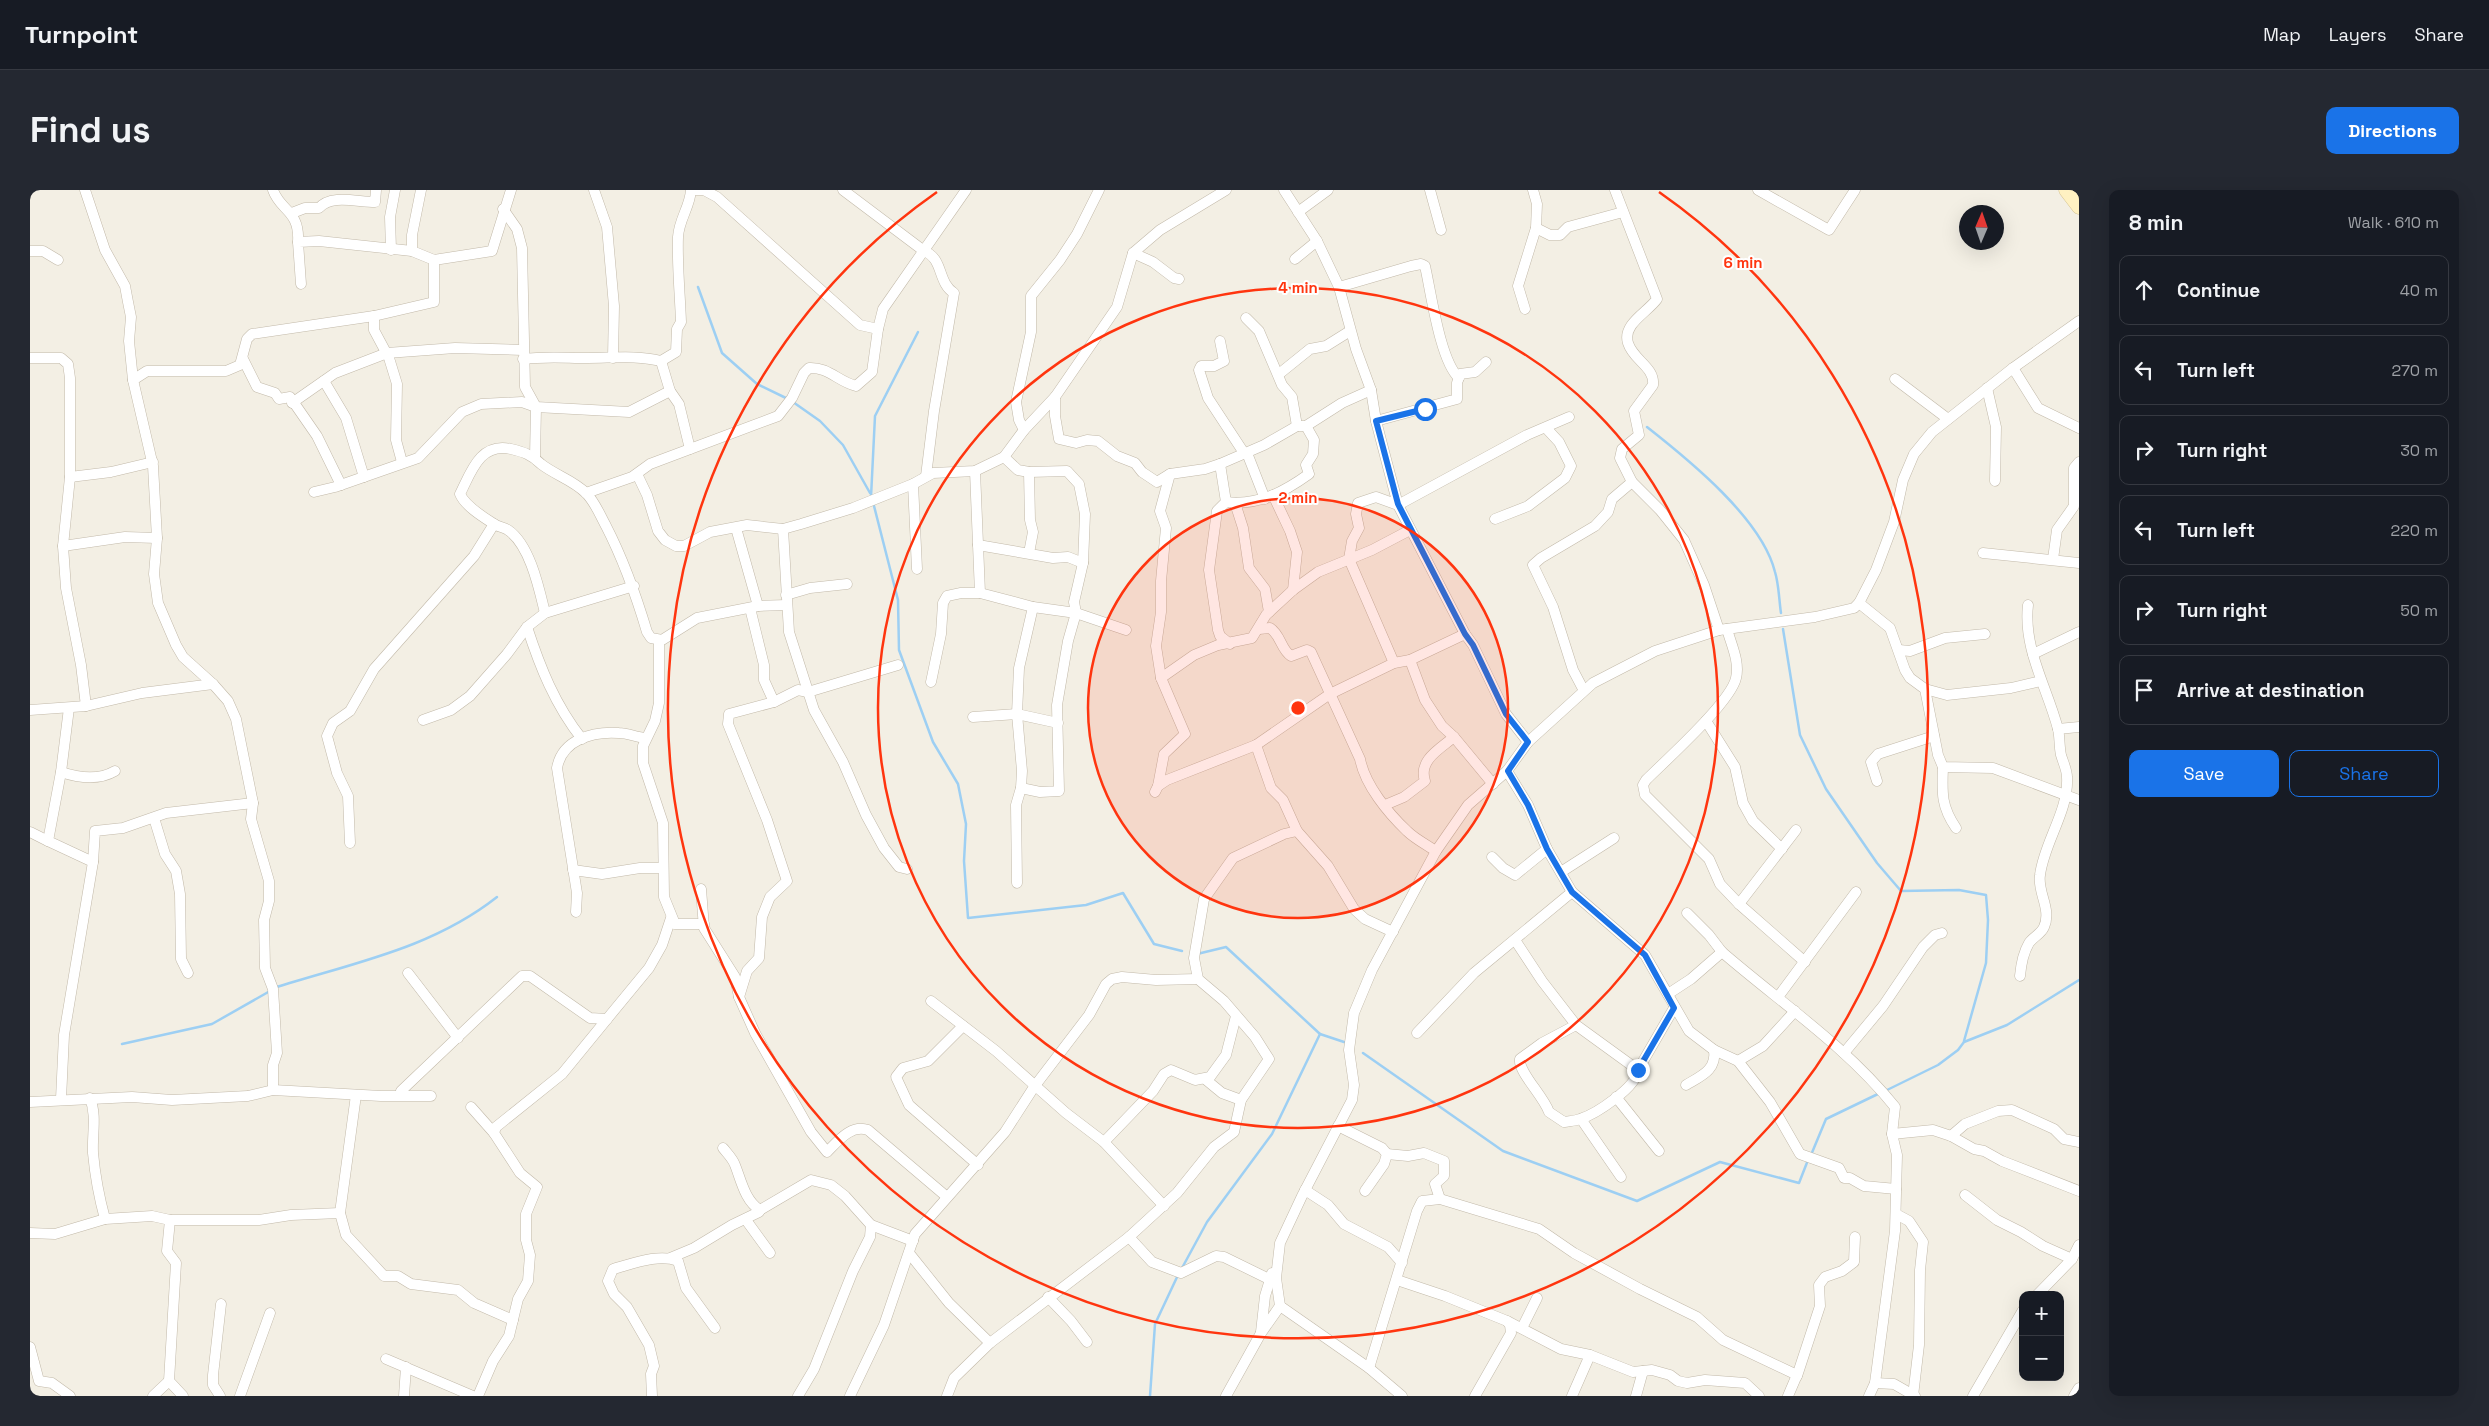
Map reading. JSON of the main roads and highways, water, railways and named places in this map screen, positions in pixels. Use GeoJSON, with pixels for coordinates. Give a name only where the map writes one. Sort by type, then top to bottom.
{"type":"FeatureCollection","features":[{"type":"Feature","properties":{"kind":"main road"},"geometry":{"type":"LineString","coordinates":[[2066,190],[2079,207]]}},
{"type":"Feature","properties":{"kind":"waterway"},"geometry":{"type":"LineString","coordinates":[[698,287],[722,353],[757,384],[788,399]]}},
{"type":"Feature","properties":{"kind":"waterway"},"geometry":{"type":"LineString","coordinates":[[871,497],[875,416],[918,332]]}},
{"type":"Feature","properties":{"kind":"waterway"},"geometry":{"type":"LineString","coordinates":[[793,402],[820,421],[843,445],[870,493]]}},
{"type":"Feature","properties":{"kind":"waterway"},"geometry":{"type":"LineString","coordinates":[[1647,427],[1703,473],[1740,512],[1755,532],[1767,552],[1775,572],[1781,613]]}},
{"type":"Feature","properties":{"kind":"waterway"},"geometry":{"type":"LineString","coordinates":[[873,502],[898,600],[899,650],[933,742],[958,784],[966,824],[964,861],[968,918],[1086,905],[1123,893],[1154,944],[1182,951]]}},
{"type":"Feature","properties":{"kind":"waterway"},"geometry":{"type":"LineString","coordinates":[[1783,629],[1800,735],[1826,789],[1877,863],[1901,891],[1959,890],[1986,895],[1988,920],[1986,963],[1964,1041]]}},
{"type":"Feature","properties":{"kind":"waterway"},"geometry":{"type":"LineString","coordinates":[[274,988],[390,953],[418,942],[472,915],[497,897]]}},
{"type":"Feature","properties":{"kind":"waterway"},"geometry":{"type":"LineString","coordinates":[[1197,954],[1226,947],[1320,1034],[1344,1042]]}},
{"type":"Feature","properties":{"kind":"waterway"},"geometry":{"type":"LineString","coordinates":[[1885,1091],[1938,1065],[1958,1050],[1964,1042],[2007,1025],[2079,980]]}},
{"type":"Feature","properties":{"kind":"waterway"},"geometry":{"type":"LineString","coordinates":[[122,1044],[212,1024],[270,991]]}},
{"type":"Feature","properties":{"kind":"waterway"},"geometry":{"type":"LineString","coordinates":[[1182,1268],[1207,1222],[1272,1134],[1320,1034]]}},
{"type":"Feature","properties":{"kind":"waterway"},"geometry":{"type":"LineString","coordinates":[[1363,1053],[1503,1151],[1637,1201],[1720,1162],[1799,1183],[1808,1160]]}},
{"type":"Feature","properties":{"kind":"waterway"},"geometry":{"type":"LineString","coordinates":[[1811,1155],[1826,1119],[1880,1093]]}},
{"type":"Feature","properties":{"kind":"waterway"},"geometry":{"type":"LineString","coordinates":[[1150,1396],[1155,1324],[1178,1275]]}}]}
